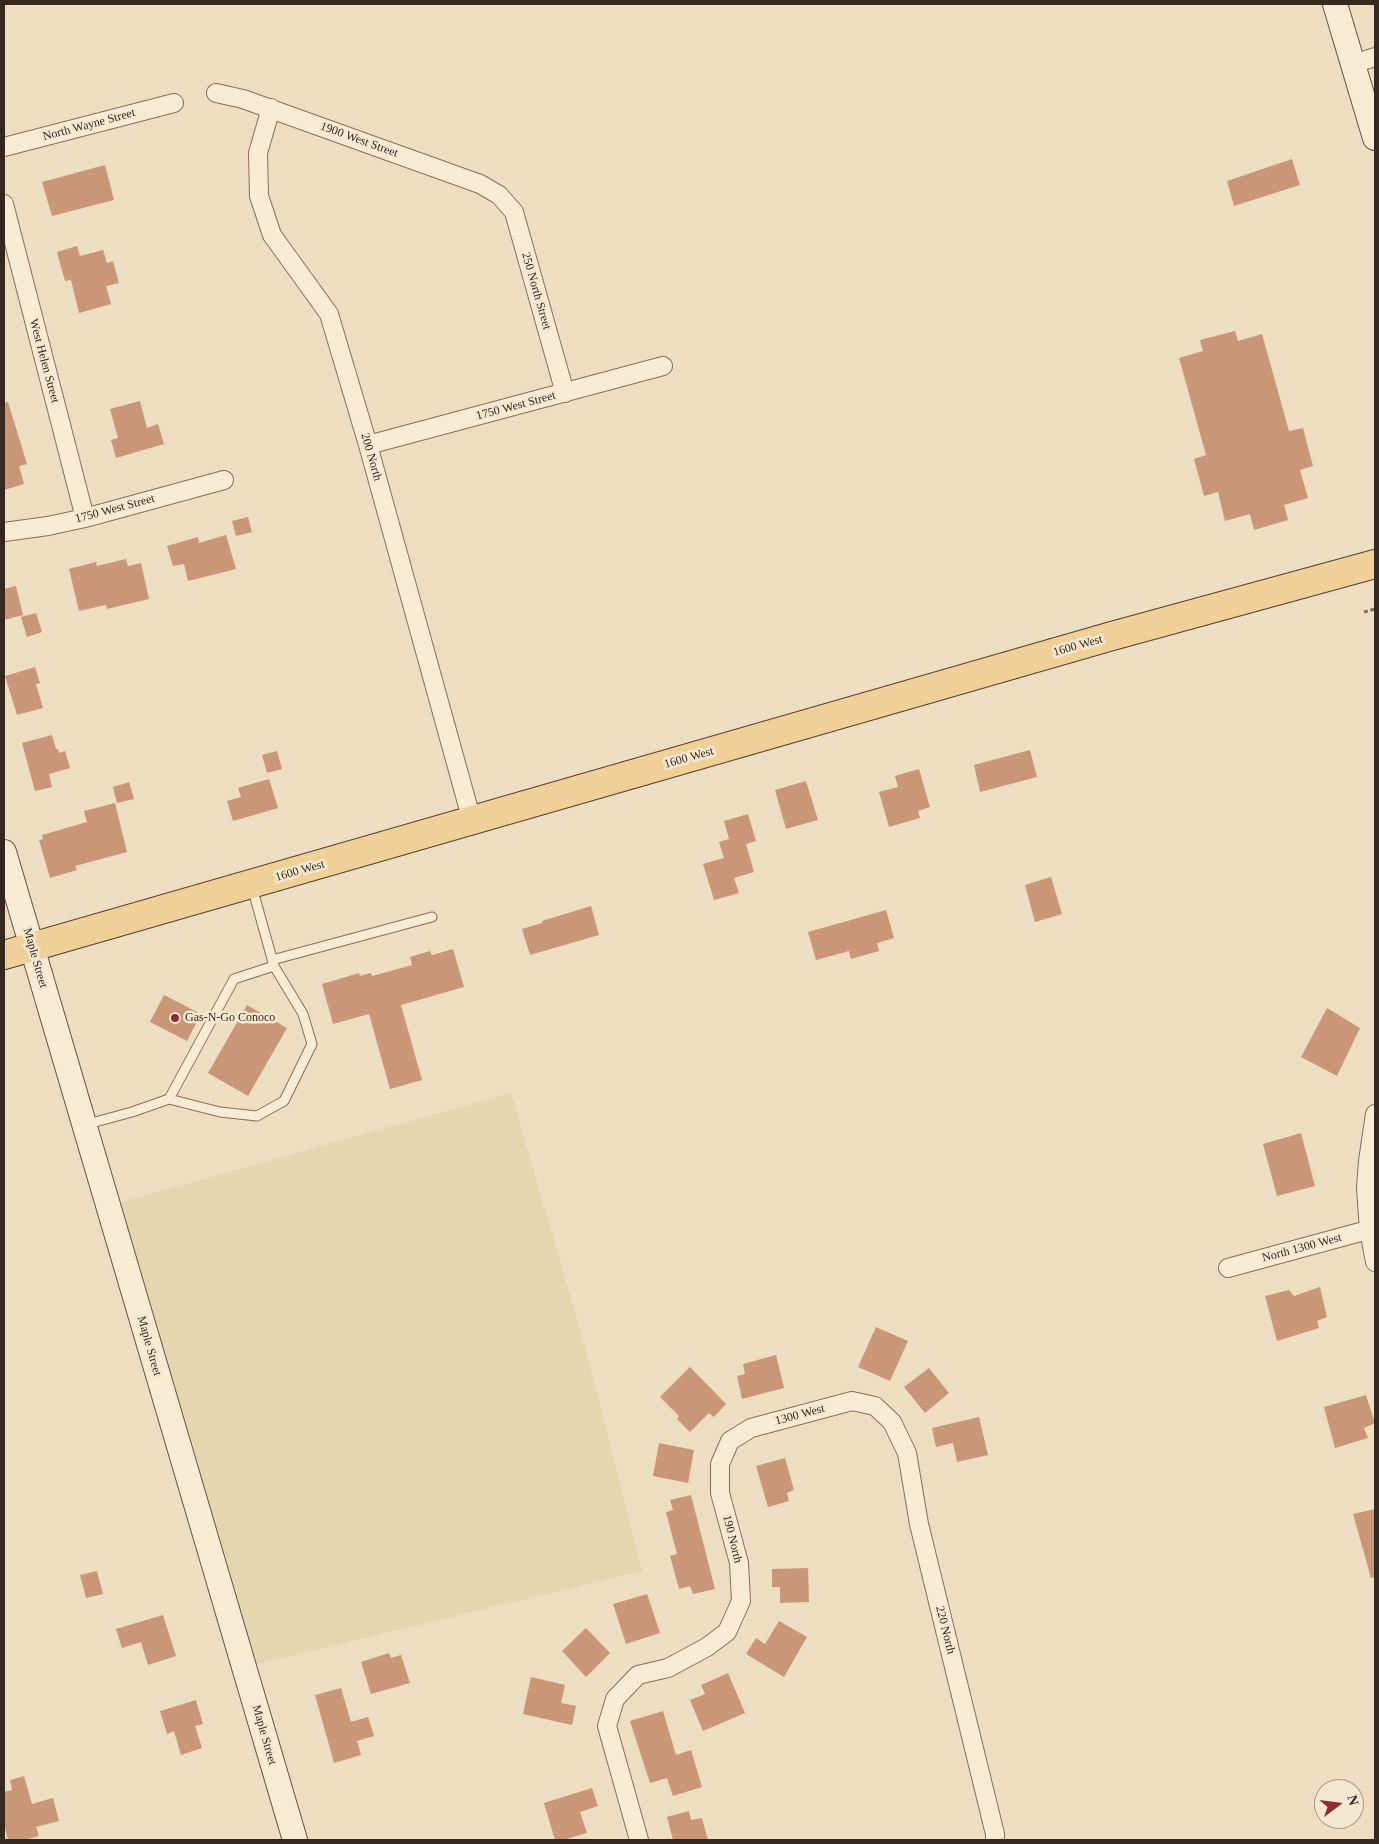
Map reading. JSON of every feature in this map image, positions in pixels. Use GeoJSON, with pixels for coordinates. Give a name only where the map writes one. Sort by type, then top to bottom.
{"type":"FeatureCollection","features":[{"type":"Feature","properties":{"kind":"main road"},"geometry":{"type":"LineString","coordinates":[[1336,4],[1364,60],[1375,138]]}},
{"type":"Feature","properties":{"kind":"main road","name":"1600 West"},"geometry":{"type":"LineString","coordinates":[[4,955],[1112,636],[1375,564]]}},
{"type":"Feature","properties":{"kind":"main road","name":"Maple Street"},"geometry":{"type":"LineString","coordinates":[[4,852],[294,1840]]}},
{"type":"Feature","properties":{"kind":"street","name":"1900 West Street"},"geometry":{"type":"LineString","coordinates":[[216,93],[270,108],[480,184],[499,195]]}},
{"type":"Feature","properties":{"kind":"street","name":"North Wayne Street"},"geometry":{"type":"LineString","coordinates":[[4,147],[174,102]]}},
{"type":"Feature","properties":{"kind":"street","name":"200 North"},"geometry":{"type":"LineString","coordinates":[[270,108],[258,153],[259,196],[272,235],[329,314],[368,446],[472,821]]}},
{"type":"Feature","properties":{"kind":"street","name":"250 North Street"},"geometry":{"type":"LineString","coordinates":[[499,195],[514,212],[565,393]]}},
{"type":"Feature","properties":{"kind":"street","name":"West Helen Street"},"geometry":{"type":"LineString","coordinates":[[4,204],[85,518]]}},
{"type":"Feature","properties":{"kind":"street","name":"1750 West Street"},"geometry":{"type":"LineString","coordinates":[[368,446],[663,366]]}},
{"type":"Feature","properties":{"kind":"street","name":"1750 West Street"},"geometry":{"type":"LineString","coordinates":[[4,532],[48,526],[85,518],[224,480]]}},
{"type":"Feature","properties":{"kind":"street"},"geometry":{"type":"LineString","coordinates":[[1375,1114],[1366,1188],[1375,1262]]}},
{"type":"Feature","properties":{"kind":"street","name":"North 1300 West"},"geometry":{"type":"LineString","coordinates":[[1228,1268],[1372,1229]]}},
{"type":"Feature","properties":{"kind":"street","name":"1300 West"},"geometry":{"type":"LineString","coordinates":[[720,1464],[730,1441],[751,1428],[852,1400],[875,1406],[892,1422]]}},
{"type":"Feature","properties":{"kind":"street","name":"220 North"},"geometry":{"type":"LineString","coordinates":[[892,1422],[907,1453],[919,1524],[995,1834],[994,1840]]}},
{"type":"Feature","properties":{"kind":"street","name":"190 North"},"geometry":{"type":"LineString","coordinates":[[639,1840],[607,1726],[615,1699],[638,1676],[668,1668],[706,1647],[727,1632],[741,1601],[739,1563],[720,1493],[720,1464]]}},
{"type":"Feature","properties":{"kind":"lane"},"geometry":{"type":"LineString","coordinates":[[84,1125],[169,1099],[220,1112],[257,1116],[284,1101],[312,1044],[303,1014],[273,963],[251,885]]}},
{"type":"Feature","properties":{"kind":"lane"},"geometry":{"type":"LineString","coordinates":[[169,1099],[234,979],[273,963],[432,917]]}},
{"type":"Feature","properties":{"kind":"path"},"geometry":{"type":"LineString","coordinates":[[1364,612],[1375,609]]}},
{"type":"Feature","properties":{"kind":"shaded area"},"geometry":{"type":"Polygon","coordinates":[[[511,1093],[585,1347],[642,1571],[244,1667],[108,1206],[511,1093]]]}},
{"type":"Feature","properties":{"kind":"building"},"geometry":{"type":"Polygon","coordinates":[[[1292,159],[1300,185],[1234,206],[1227,181],[1292,159]]]}},
{"type":"Feature","properties":{"kind":"building"},"geometry":{"type":"Polygon","coordinates":[[[105,165],[114,200],[52,216],[42,182],[105,165]]]}},
{"type":"Feature","properties":{"kind":"building"},"geometry":{"type":"Polygon","coordinates":[[[77,246],[80,256],[103,250],[107,263],[113,261],[119,283],[106,286],[111,304],[79,313],[71,280],[65,281],[57,252],[77,246]]]}},
{"type":"Feature","properties":{"kind":"building"},"geometry":{"type":"Polygon","coordinates":[[[1235,331],[1238,341],[1262,334],[1289,431],[1303,428],[1313,466],[1300,470],[1308,498],[1284,505],[1288,520],[1254,530],[1250,514],[1225,521],[1218,492],[1204,496],[1194,459],[1206,455],[1179,358],[1203,351],[1200,340],[1235,331]]]}},
{"type":"Feature","properties":{"kind":"building"},"geometry":{"type":"Polygon","coordinates":[[[140,401],[147,428],[158,424],[164,444],[116,458],[111,440],[118,438],[110,409],[140,401]]]}},
{"type":"Feature","properties":{"kind":"building"},"geometry":{"type":"Polygon","coordinates":[[[8,402],[27,464],[19,466],[24,484],[4,490],[4,403],[8,402]]]}},
{"type":"Feature","properties":{"kind":"building"},"geometry":{"type":"Polygon","coordinates":[[[248,517],[252,532],[236,536],[232,521],[248,517]]]}},
{"type":"Feature","properties":{"kind":"building"},"geometry":{"type":"Polygon","coordinates":[[[226,535],[236,569],[188,581],[184,564],[173,566],[167,546],[198,537],[199,543],[226,535]]]}},
{"type":"Feature","properties":{"kind":"building"},"geometry":{"type":"Polygon","coordinates":[[[126,559],[128,566],[141,563],[149,599],[107,609],[106,605],[79,611],[69,569],[96,562],[97,566],[126,559]]]}},
{"type":"Feature","properties":{"kind":"building"},"geometry":{"type":"Polygon","coordinates":[[[16,586],[23,615],[4,620],[4,589],[16,586]]]}},
{"type":"Feature","properties":{"kind":"building"},"geometry":{"type":"Polygon","coordinates":[[[36,613],[42,632],[27,637],[21,617],[36,613]]]}},
{"type":"Feature","properties":{"kind":"building"},"geometry":{"type":"Polygon","coordinates":[[[35,667],[40,683],[36,684],[43,708],[17,715],[5,676],[35,667]]]}},
{"type":"Feature","properties":{"kind":"building"},"geometry":{"type":"Polygon","coordinates":[[[52,735],[59,753],[65,751],[70,768],[49,774],[52,787],[35,791],[22,743],[52,735]]]}},
{"type":"Feature","properties":{"kind":"building"},"geometry":{"type":"Polygon","coordinates":[[[1030,750],[1037,777],[980,792],[974,765],[1030,750]]]}},
{"type":"Feature","properties":{"kind":"building"},"geometry":{"type":"Polygon","coordinates":[[[277,751],[282,769],[267,773],[262,755],[277,751]]]}},
{"type":"Feature","properties":{"kind":"building"},"geometry":{"type":"Polygon","coordinates":[[[919,769],[930,807],[918,811],[920,818],[889,827],[879,792],[898,787],[895,776],[919,769]]]}},
{"type":"Feature","properties":{"kind":"building"},"geometry":{"type":"Polygon","coordinates":[[[269,779],[278,808],[233,821],[227,801],[241,797],[238,788],[269,779]]]}},
{"type":"Feature","properties":{"kind":"building"},"geometry":{"type":"Polygon","coordinates":[[[806,781],[818,820],[786,829],[775,790],[806,781]]]}},
{"type":"Feature","properties":{"kind":"building"},"geometry":{"type":"Polygon","coordinates":[[[129,782],[134,799],[117,803],[113,787],[129,782]]]}},
{"type":"Feature","properties":{"kind":"building"},"geometry":{"type":"Polygon","coordinates":[[[115,803],[127,852],[75,866],[77,870],[50,878],[39,840],[43,839],[42,835],[87,822],[84,811],[115,803]]]}},
{"type":"Feature","properties":{"kind":"building"},"geometry":{"type":"Polygon","coordinates":[[[748,814],[756,841],[746,844],[754,872],[734,878],[739,893],[714,900],[703,864],[724,858],[719,842],[729,839],[724,821],[748,814]]]}},
{"type":"Feature","properties":{"kind":"building"},"geometry":{"type":"Polygon","coordinates":[[[1051,877],[1062,914],[1035,922],[1025,885],[1051,877]]]}},
{"type":"Feature","properties":{"kind":"building"},"geometry":{"type":"Polygon","coordinates":[[[591,906],[599,935],[530,955],[522,929],[591,906]]]}},
{"type":"Feature","properties":{"kind":"building"},"geometry":{"type":"Polygon","coordinates":[[[886,910],[894,938],[877,943],[879,951],[851,959],[849,951],[816,960],[808,932],[886,910]]]}},
{"type":"Feature","properties":{"kind":"building"},"geometry":{"type":"Polygon","coordinates":[[[453,949],[464,987],[401,1005],[422,1080],[390,1089],[369,1014],[333,1024],[322,984],[359,973],[360,976],[371,973],[372,976],[412,965],[410,957],[430,951],[432,955],[453,949]]]}},
{"type":"Feature","properties":{"kind":"building","name":"Gas-N-Go Conoco"},"geometry":{"type":"Polygon","coordinates":[[[164,995],[201,1014],[187,1041],[150,1022],[164,995]]]}},
{"type":"Feature","properties":{"kind":"building"},"geometry":{"type":"Polygon","coordinates":[[[247,1005],[287,1028],[248,1096],[208,1073],[247,1005]]]}},
{"type":"Feature","properties":{"kind":"building"},"geometry":{"type":"Polygon","coordinates":[[[1327,1008],[1360,1028],[1337,1076],[1301,1057],[1327,1008]]]}},
{"type":"Feature","properties":{"kind":"building"},"geometry":{"type":"Polygon","coordinates":[[[1301,1133],[1315,1186],[1277,1196],[1263,1144],[1301,1133]]]}},
{"type":"Feature","properties":{"kind":"building"},"geometry":{"type":"Polygon","coordinates":[[[1320,1287],[1327,1317],[1317,1321],[1319,1328],[1277,1341],[1265,1296],[1289,1290],[1294,1296],[1320,1287]]]}},
{"type":"Feature","properties":{"kind":"building"},"geometry":{"type":"Polygon","coordinates":[[[876,1327],[908,1341],[890,1381],[858,1367],[876,1327]]]}},
{"type":"Feature","properties":{"kind":"building"},"geometry":{"type":"Polygon","coordinates":[[[776,1355],[784,1388],[742,1399],[737,1376],[745,1374],[743,1364],[776,1355]]]}},
{"type":"Feature","properties":{"kind":"building"},"geometry":{"type":"Polygon","coordinates":[[[690,1367],[726,1404],[714,1417],[709,1413],[690,1432],[677,1419],[679,1416],[660,1397],[690,1367]]]}},
{"type":"Feature","properties":{"kind":"building"},"geometry":{"type":"Polygon","coordinates":[[[929,1368],[949,1393],[925,1413],[904,1387],[929,1368]]]}},
{"type":"Feature","properties":{"kind":"building"},"geometry":{"type":"Polygon","coordinates":[[[1366,1395],[1375,1423],[1364,1428],[1368,1438],[1335,1448],[1324,1407],[1366,1395]]]}},
{"type":"Feature","properties":{"kind":"building"},"geometry":{"type":"Polygon","coordinates":[[[979,1417],[988,1455],[957,1462],[953,1443],[936,1447],[932,1428],[979,1417]]]}},
{"type":"Feature","properties":{"kind":"building"},"geometry":{"type":"Polygon","coordinates":[[[659,1443],[694,1450],[688,1483],[653,1476],[659,1443]]]}},
{"type":"Feature","properties":{"kind":"building"},"geometry":{"type":"Polygon","coordinates":[[[785,1458],[794,1490],[787,1493],[789,1501],[768,1507],[756,1466],[785,1458]]]}},
{"type":"Feature","properties":{"kind":"building"},"geometry":{"type":"Polygon","coordinates":[[[691,1495],[715,1589],[693,1594],[690,1586],[679,1589],[670,1556],[677,1554],[666,1512],[673,1510],[670,1500],[691,1495]]]}},
{"type":"Feature","properties":{"kind":"building"},"geometry":{"type":"Polygon","coordinates":[[[1375,1509],[1375,1577],[1371,1578],[1353,1514],[1375,1509]]]}},
{"type":"Feature","properties":{"kind":"building"},"geometry":{"type":"Polygon","coordinates":[[[808,1568],[809,1602],[780,1603],[780,1587],[772,1587],[772,1569],[808,1568]]]}},
{"type":"Feature","properties":{"kind":"building"},"geometry":{"type":"Polygon","coordinates":[[[97,1571],[103,1594],[86,1598],[80,1575],[97,1571]]]}},
{"type":"Feature","properties":{"kind":"building"},"geometry":{"type":"Polygon","coordinates":[[[647,1594],[660,1633],[626,1644],[613,1604],[647,1594]]]}},
{"type":"Feature","properties":{"kind":"building"},"geometry":{"type":"Polygon","coordinates":[[[163,1615],[176,1656],[148,1665],[141,1642],[122,1648],[116,1629],[163,1615]]]}},
{"type":"Feature","properties":{"kind":"building"},"geometry":{"type":"Polygon","coordinates":[[[779,1621],[807,1637],[784,1677],[746,1654],[756,1638],[765,1644],[779,1621]]]}},
{"type":"Feature","properties":{"kind":"building"},"geometry":{"type":"Polygon","coordinates":[[[586,1628],[610,1653],[586,1677],[562,1651],[586,1628]]]}},
{"type":"Feature","properties":{"kind":"building"},"geometry":{"type":"Polygon","coordinates":[[[389,1653],[391,1658],[401,1655],[410,1683],[371,1694],[361,1662],[389,1653]]]}},
{"type":"Feature","properties":{"kind":"building"},"geometry":{"type":"Polygon","coordinates":[[[728,1673],[745,1713],[703,1731],[690,1700],[705,1694],[701,1685],[728,1673]]]}},
{"type":"Feature","properties":{"kind":"building"},"geometry":{"type":"Polygon","coordinates":[[[531,1677],[565,1685],[561,1703],[576,1706],[572,1725],[523,1714],[531,1677]]]}},
{"type":"Feature","properties":{"kind":"building"},"geometry":{"type":"Polygon","coordinates":[[[341,1688],[351,1722],[368,1717],[374,1736],[357,1741],[361,1755],[334,1763],[315,1695],[341,1688]]]}},
{"type":"Feature","properties":{"kind":"building"},"geometry":{"type":"Polygon","coordinates":[[[196,1700],[203,1724],[195,1726],[202,1748],[181,1755],[174,1731],[167,1734],[160,1711],[196,1700]]]}},
{"type":"Feature","properties":{"kind":"building"},"geometry":{"type":"Polygon","coordinates":[[[663,1711],[676,1755],[691,1750],[702,1787],[673,1796],[667,1778],[650,1783],[630,1721],[663,1711]]]}},
{"type":"Feature","properties":{"kind":"building"},"geometry":{"type":"Polygon","coordinates":[[[24,1776],[32,1804],[53,1798],[59,1821],[36,1827],[39,1836],[23,1840],[8,1840],[4,1824],[4,1792],[12,1790],[10,1780],[24,1776]]]}},
{"type":"Feature","properties":{"kind":"building"},"geometry":{"type":"Polygon","coordinates":[[[592,1788],[598,1806],[580,1812],[587,1833],[563,1840],[555,1840],[544,1803],[592,1788]]]}},
{"type":"Feature","properties":{"kind":"building"},"geometry":{"type":"Polygon","coordinates":[[[689,1811],[691,1820],[702,1818],[708,1840],[673,1840],[667,1817],[689,1811]]]}},
{"type":"Feature","properties":{"kind":"place","name":"Gas-N-Go Conoco"},"geometry":{"type":"Point","coordinates":[175,1018]}}]}
